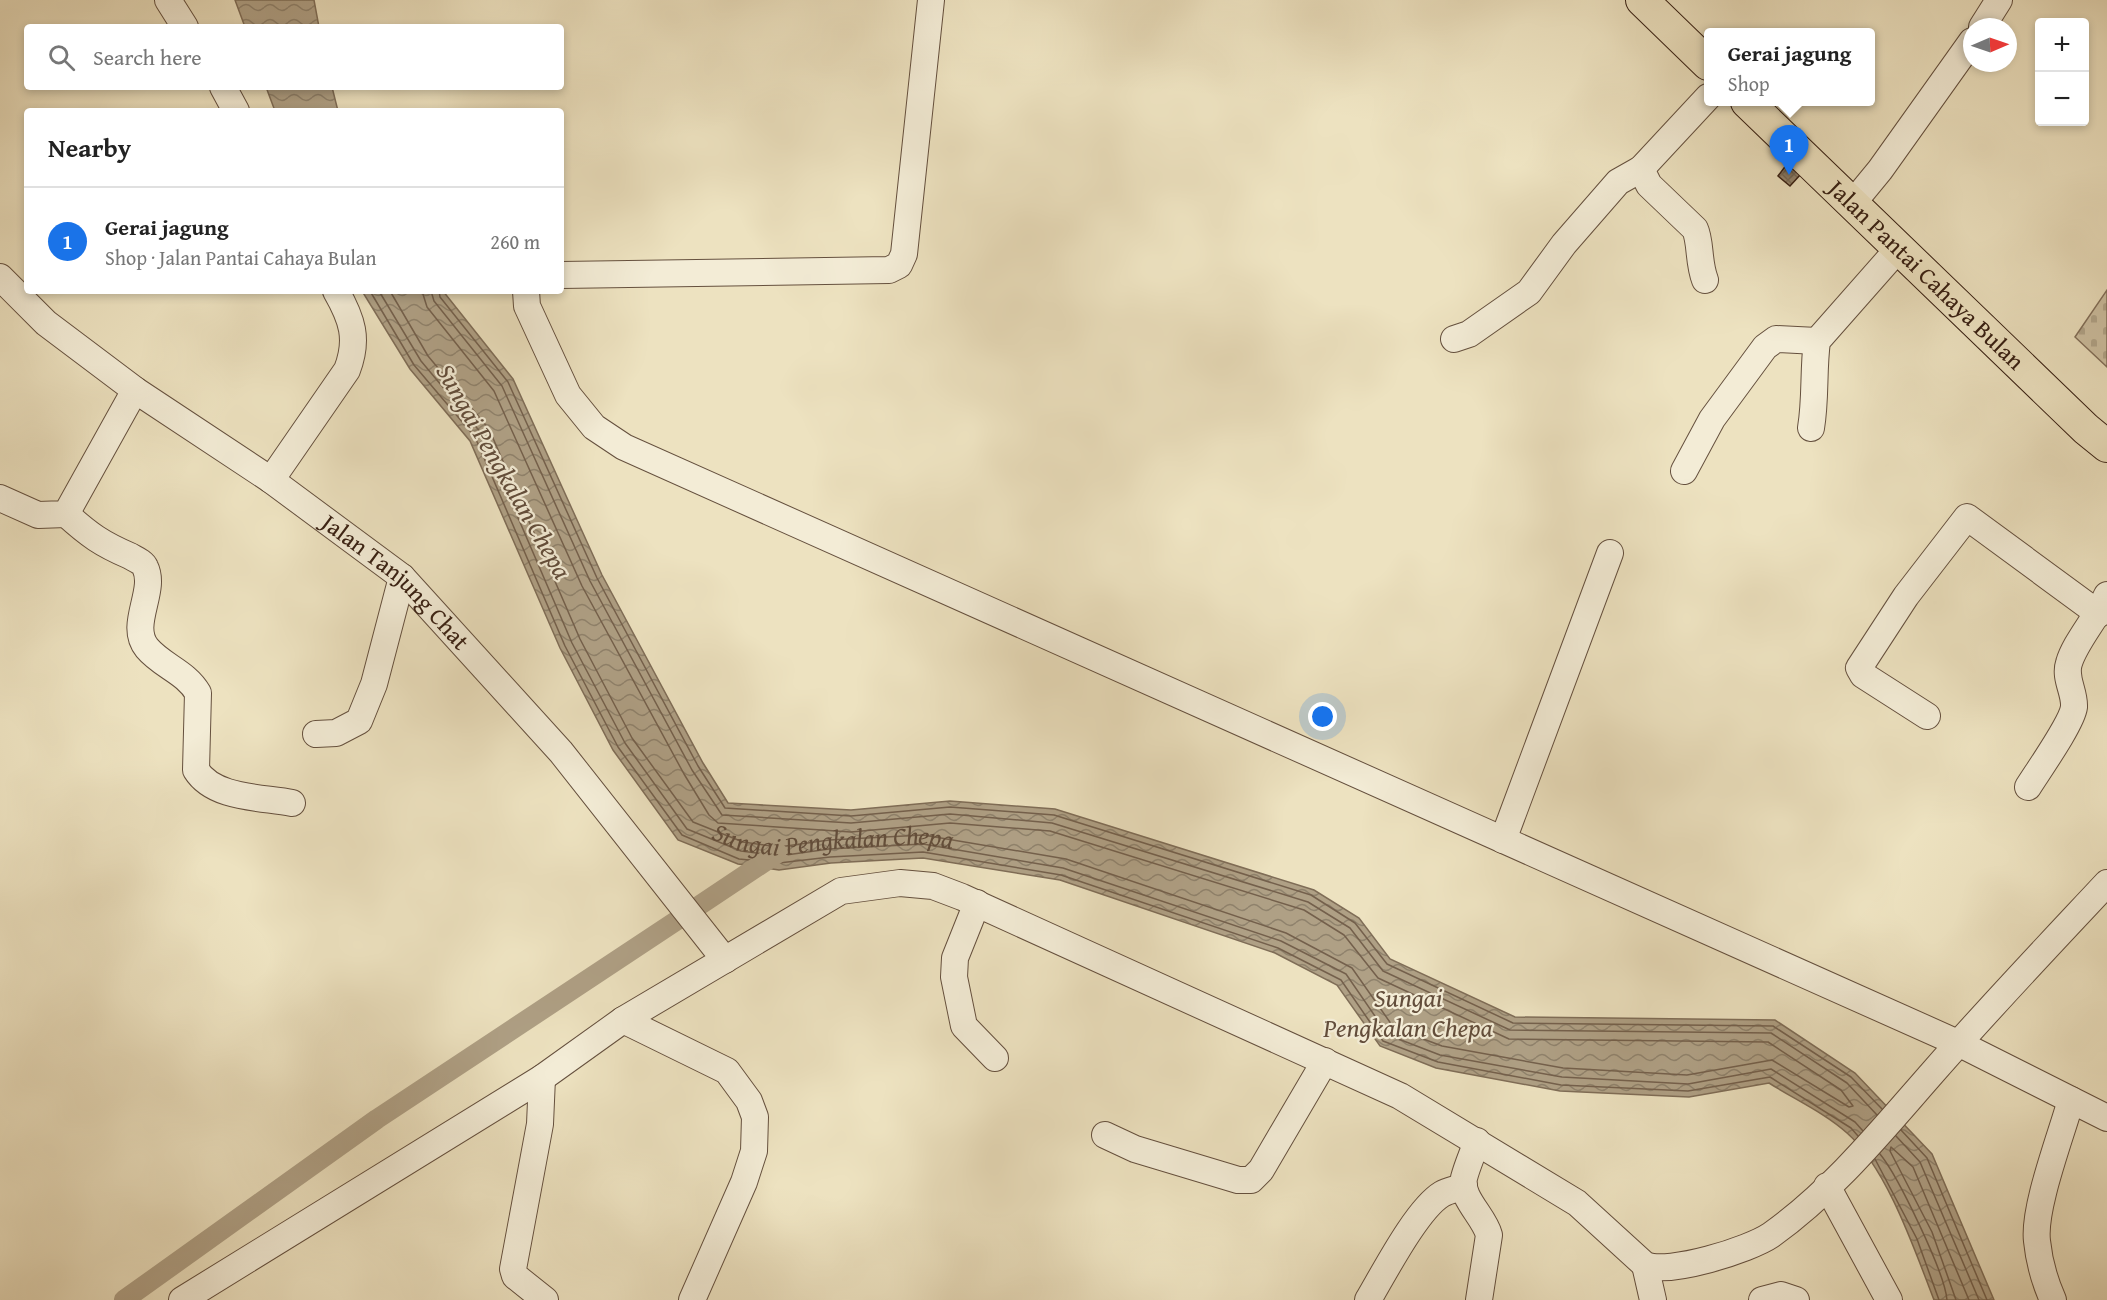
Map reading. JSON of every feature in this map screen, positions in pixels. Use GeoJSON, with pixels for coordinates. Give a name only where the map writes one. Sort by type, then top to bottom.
{"type":"FeatureCollection","features":[{"type":"Feature","properties":{"kind":"main road"},"geometry":{"type":"LineString","coordinates":[[1642,0],[1704,60]]}},
{"type":"Feature","properties":{"kind":"main road","name":"Jalan Pantai Cahaya Bulan"},"geometry":{"type":"LineString","coordinates":[[1751,106],[2086,429],[2107,446]]}},
{"type":"Feature","properties":{"kind":"street"},"geometry":{"type":"LineString","coordinates":[[168,0],[183,24]]}},
{"type":"Feature","properties":{"kind":"street"},"geometry":{"type":"LineString","coordinates":[[1988,18],[2000,0]]}},
{"type":"Feature","properties":{"kind":"street"},"geometry":{"type":"LineString","coordinates":[[564,275],[889,270],[899,265],[904,254],[930,11]]}},
{"type":"Feature","properties":{"kind":"street"},"geometry":{"type":"LineString","coordinates":[[1852,204],[1880,170],[1963,54]]}},
{"type":"Feature","properties":{"kind":"street"},"geometry":{"type":"LineString","coordinates":[[225,90],[234,108]]}},
{"type":"Feature","properties":{"kind":"street"},"geometry":{"type":"LineString","coordinates":[[1454,339],[1469,334],[1529,292],[1564,244],[1618,182],[1641,169],[1704,101]]}},
{"type":"Feature","properties":{"kind":"street"},"geometry":{"type":"LineString","coordinates":[[1641,169],[1648,186],[1695,229],[1698,235],[1699,265],[1705,280]]}},
{"type":"Feature","properties":{"kind":"street"},"geometry":{"type":"LineString","coordinates":[[1810,428],[1816,402],[1817,341],[1899,249]]}},
{"type":"Feature","properties":{"kind":"street","name":"Jalan Tanjung Chat"},"geometry":{"type":"LineString","coordinates":[[0,277],[46,323],[135,390],[271,480],[402,578],[561,752],[725,960]]}},
{"type":"Feature","properties":{"kind":"street"},"geometry":{"type":"LineString","coordinates":[[271,480],[347,370],[353,353],[355,334],[350,316],[338,294]]}},
{"type":"Feature","properties":{"kind":"street"},"geometry":{"type":"LineString","coordinates":[[526,294],[527,306],[568,395],[594,427],[624,447],[1960,1044],[2107,1118]]}},
{"type":"Feature","properties":{"kind":"street"},"geometry":{"type":"LineString","coordinates":[[1684,471],[1712,419],[1765,347],[1776,339],[1817,341]]}},
{"type":"Feature","properties":{"kind":"street"},"geometry":{"type":"LineString","coordinates":[[66,514],[135,390]]}},
{"type":"Feature","properties":{"kind":"street"},"geometry":{"type":"LineString","coordinates":[[0,498],[38,515],[66,514],[95,541],[136,559],[145,567],[147,580],[142,623],[146,648],[192,682],[198,693],[196,770],[201,778],[219,790],[292,803]]}},
{"type":"Feature","properties":{"kind":"street"},"geometry":{"type":"LineString","coordinates":[[1927,716],[1863,675],[1859,668],[1906,596],[1967,517],[2103,605],[2068,664],[2067,678],[2074,694],[2073,711],[2028,787]]}},
{"type":"Feature","properties":{"kind":"street"},"geometry":{"type":"LineString","coordinates":[[1503,840],[1610,553]]}},
{"type":"Feature","properties":{"kind":"street"},"geometry":{"type":"LineString","coordinates":[[316,734],[336,734],[359,721],[374,684],[402,578]]}},
{"type":"Feature","properties":{"kind":"street"},"geometry":{"type":"LineString","coordinates":[[182,1300],[542,1078],[623,1020],[841,891],[900,883],[933,886],[977,903],[1382,1087],[1477,1141],[1577,1203],[1645,1265],[1654,1269],[1675,1268],[1719,1256],[1769,1236],[1850,1167],[1937,1068],[2107,883]]}},
{"type":"Feature","properties":{"kind":"street"},"geometry":{"type":"LineString","coordinates":[[977,903],[955,958],[954,977],[964,1026],[995,1058]]}},
{"type":"Feature","properties":{"kind":"street"},"geometry":{"type":"LineString","coordinates":[[623,1020],[727,1071],[749,1101],[754,1117],[754,1150],[744,1182],[693,1300]]}},
{"type":"Feature","properties":{"kind":"street"},"geometry":{"type":"LineString","coordinates":[[1105,1135],[1135,1149],[1238,1180],[1251,1180],[1261,1170],[1325,1061]]}},
{"type":"Feature","properties":{"kind":"street"},"geometry":{"type":"LineString","coordinates":[[542,1078],[540,1124],[513,1269],[515,1276],[545,1300]]}},
{"type":"Feature","properties":{"kind":"street"},"geometry":{"type":"LineString","coordinates":[[2053,1300],[2046,1282],[2037,1241],[2038,1216],[2071,1100]]}},
{"type":"Feature","properties":{"kind":"street"},"geometry":{"type":"LineString","coordinates":[[1477,1141],[1464,1186],[1489,1235],[1479,1300]]}},
{"type":"Feature","properties":{"kind":"street"},"geometry":{"type":"LineString","coordinates":[[1368,1300],[1414,1226],[1431,1205],[1442,1194],[1464,1186]]}},
{"type":"Feature","properties":{"kind":"street"},"geometry":{"type":"LineString","coordinates":[[1827,1186],[1889,1300]]}},
{"type":"Feature","properties":{"kind":"street"},"geometry":{"type":"LineString","coordinates":[[1645,1265],[1653,1300]]}},
{"type":"Feature","properties":{"kind":"street"},"geometry":{"type":"LineString","coordinates":[[1762,1300],[1781,1295],[1796,1300]]}},
{"type":"Feature","properties":{"kind":"green space"},"geometry":{"type":"Polygon","coordinates":[[[2107,290],[2107,367],[2075,337],[2107,290]]]}},
{"type":"Feature","properties":{"kind":"water"},"geometry":{"type":"Polygon","coordinates":[[[235,0],[314,0],[318,24],[244,24],[235,0]]]}},
{"type":"Feature","properties":{"kind":"water"},"geometry":{"type":"Polygon","coordinates":[[[267,90],[333,90],[337,108],[274,108],[267,90]]]}},
{"type":"Feature","properties":{"kind":"water","name":"Sungai Pengkalan Chepa"},"geometry":{"type":"Polygon","coordinates":[[[364,294],[445,294],[513,379],[602,575],[703,763],[728,803],[851,810],[950,801],[1055,809],[1314,890],[1359,918],[1390,959],[1515,1017],[1775,1020],[1855,1073],[1932,1154],[1994,1300],[1934,1300],[1909,1235],[1887,1188],[1861,1148],[1829,1119],[1769,1083],[1689,1097],[1560,1091],[1436,1068],[1380,1046],[1337,985],[1275,953],[1060,880],[923,858],[831,863],[779,870],[738,864],[678,840],[613,750],[560,648],[470,441],[410,369],[364,294]]]}},
{"type":"Feature","properties":{"kind":"building"},"geometry":{"type":"Polygon","coordinates":[[[1787,164],[1800,175],[1790,186],[1778,176],[1787,164]]]}},
{"type":"Feature","properties":{"kind":"waterway"},"geometry":{"type":"LineString","coordinates":[[697,907],[778,853]]}},
{"type":"Feature","properties":{"kind":"waterway"},"geometry":{"type":"LineString","coordinates":[[124,1300],[377,1119],[679,919]]}},
{"type":"Feature","properties":{"kind":"place","name":"Gerai jagung"},"geometry":{"type":"Point","coordinates":[1789,175]}}]}
